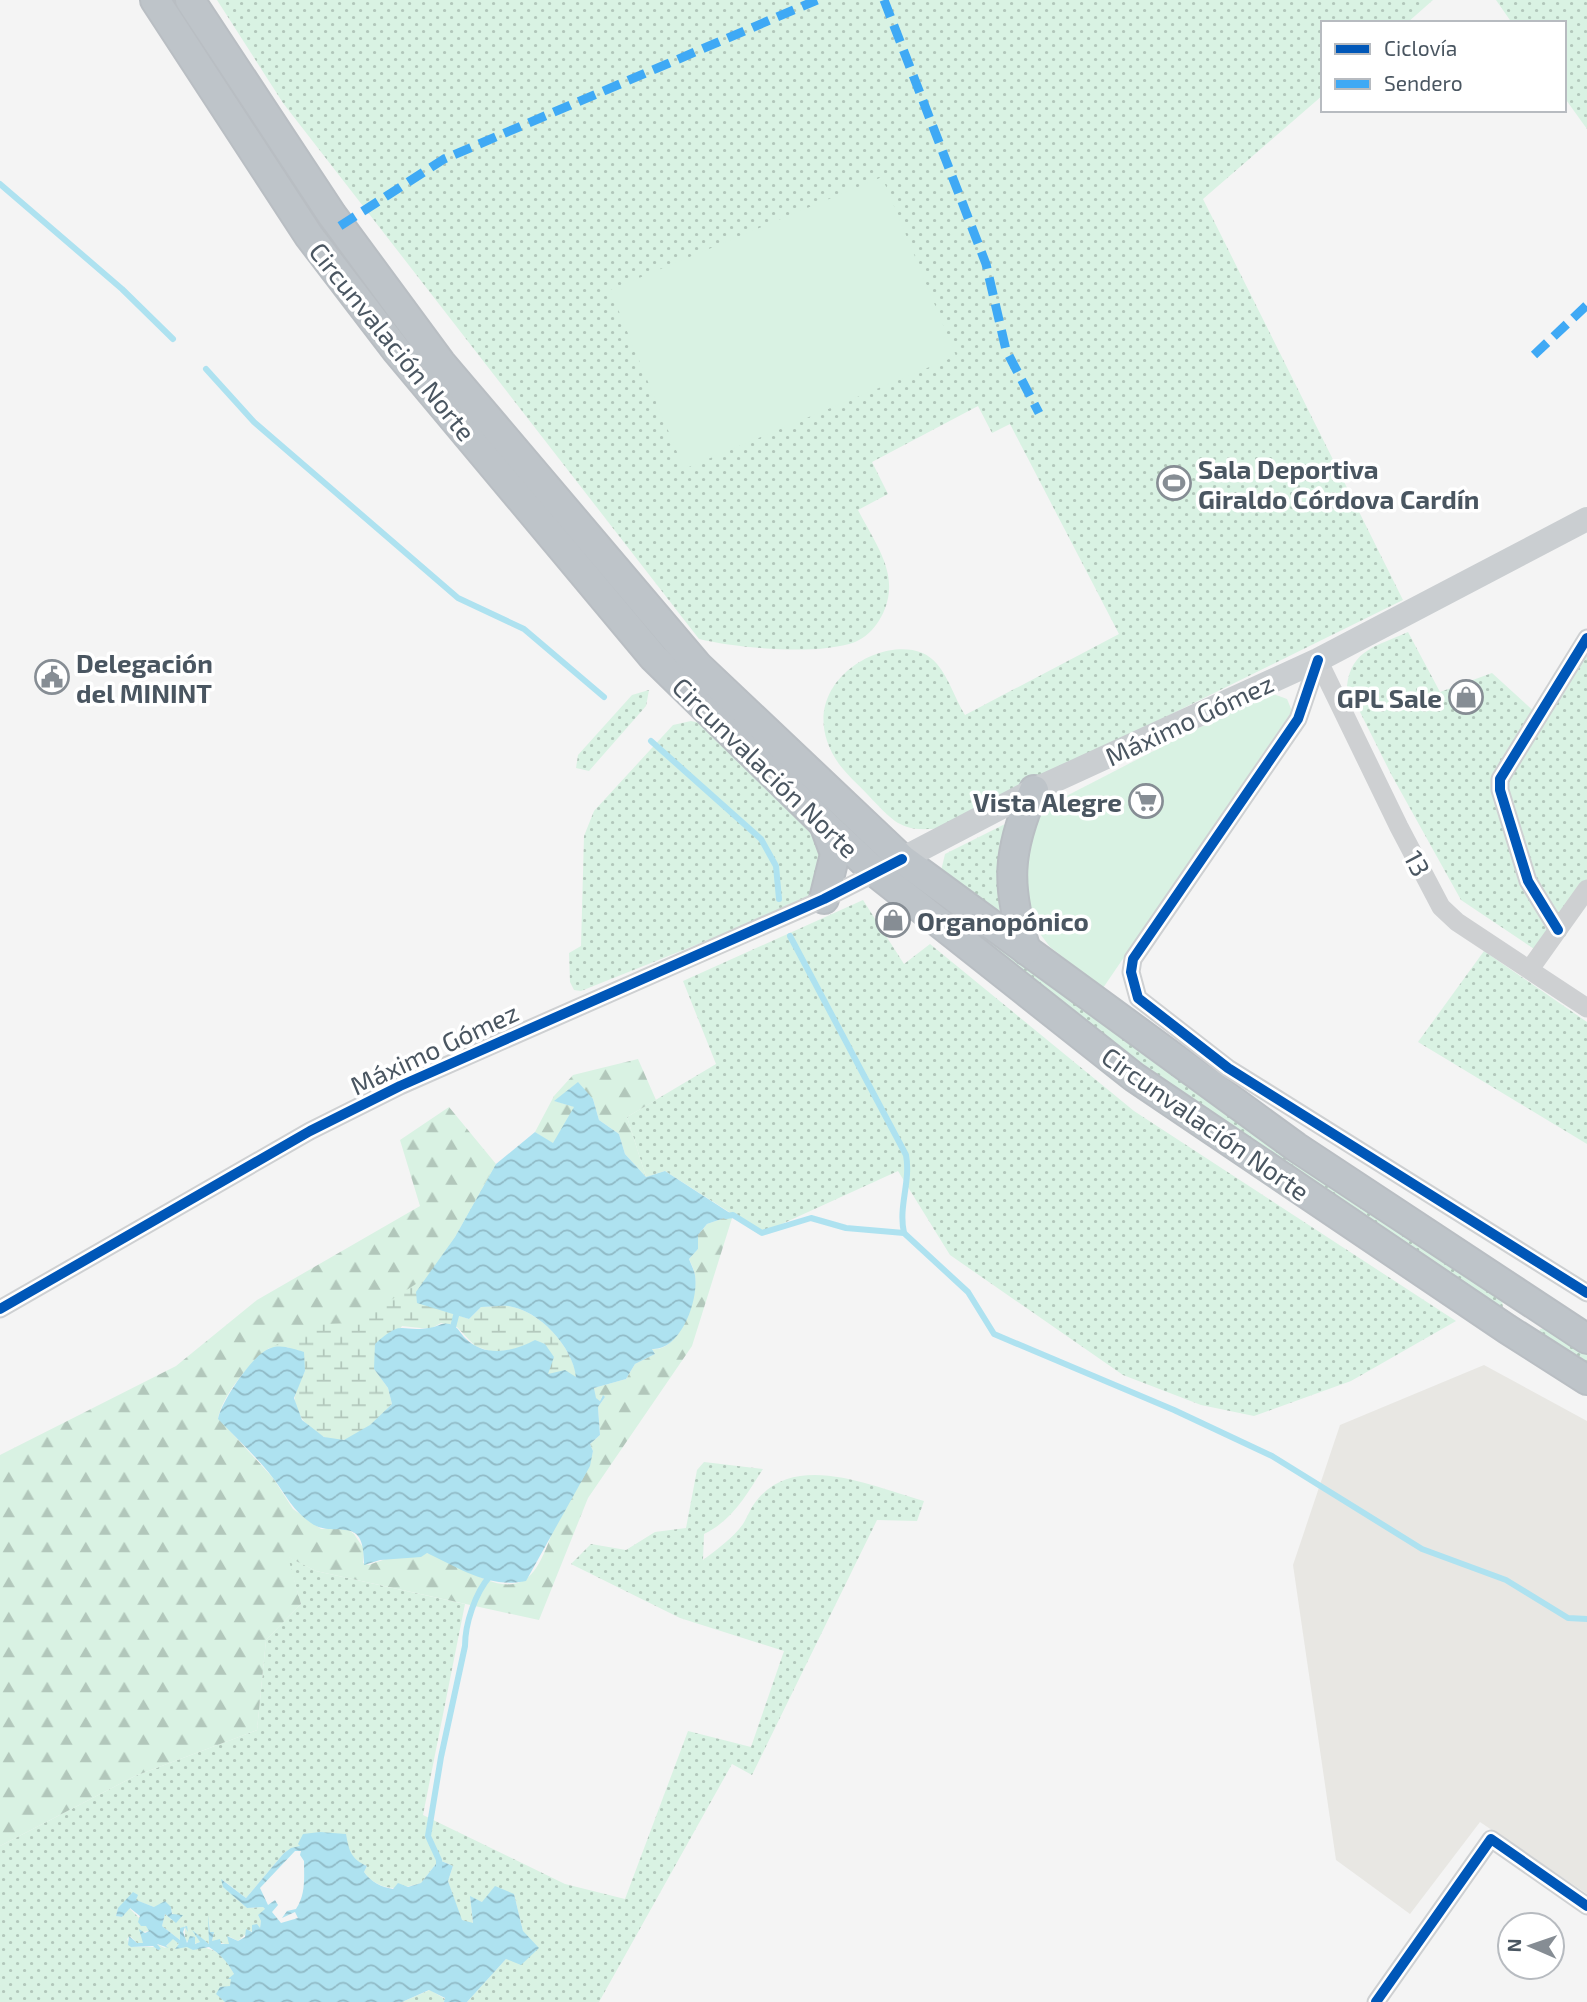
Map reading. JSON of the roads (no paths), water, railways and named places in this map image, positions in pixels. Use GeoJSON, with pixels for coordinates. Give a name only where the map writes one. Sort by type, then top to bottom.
{"type":"FeatureCollection","features":[{"type":"Feature","properties":{"kind":"highway","name":"Circunvalación Norte"},"geometry":{"type":"LineString","coordinates":[[155,0],[309,236],[397,351],[824,824],[875,872],[1134,1077],[1587,1380]]}},
{"type":"Feature","properties":{"kind":"highway","name":"Circunvalación Norte"},"geometry":{"type":"LineString","coordinates":[[190,0],[332,215],[441,363],[662,647]]}},
{"type":"Feature","properties":{"kind":"highway"},"geometry":{"type":"LineString","coordinates":[[309,236],[332,215]]}},
{"type":"Feature","properties":{"kind":"highway","name":"Circunvalación Norte"},"geometry":{"type":"LineString","coordinates":[[690,676],[902,859],[1296,1147],[1587,1339]]}},
{"type":"Feature","properties":{"kind":"highway"},"geometry":{"type":"LineString","coordinates":[[1026,950],[1013,908],[1013,859],[1021,818],[1034,790]]}},
{"type":"Feature","properties":{"kind":"highway"},"geometry":{"type":"LineString","coordinates":[[824,824],[835,854],[824,899]]}},
{"type":"Feature","properties":{"kind":"highway"},"geometry":{"type":"LineString","coordinates":[[1507,1329],[1525,1299]]}},
{"type":"Feature","properties":{"kind":"main road","name":"Máximo Gómez"},"geometry":{"type":"LineString","coordinates":[[902,859],[1034,790],[1318,660],[1587,519]]}},
{"type":"Feature","properties":{"kind":"street"},"geometry":{"type":"LineString","coordinates":[[1558,930],[1528,881],[1500,790],[1500,779],[1587,638]]}},
{"type":"Feature","properties":{"kind":"street","name":"13"},"geometry":{"type":"LineString","coordinates":[[1318,660],[1441,907],[1457,922],[1587,1008]]}},
{"type":"Feature","properties":{"kind":"street"},"geometry":{"type":"LineString","coordinates":[[1318,660],[1308,699],[1298,719],[1133,958],[1130,972],[1138,998],[1228,1068],[1587,1293]]}},
{"type":"Feature","properties":{"kind":"street","name":"Máximo Gómez"},"geometry":{"type":"LineString","coordinates":[[0,1308],[310,1131],[400,1086],[824,899],[902,859]]}},
{"type":"Feature","properties":{"kind":"street"},"geometry":{"type":"LineString","coordinates":[[1530,969],[1587,890]]}},
{"type":"Feature","properties":{"kind":"street"},"geometry":{"type":"LineString","coordinates":[[1376,2002],[1491,1839],[1587,1906]]}},
{"type":"Feature","properties":{"kind":"water"},"geometry":{"type":"Polygon","coordinates":[[[578,1082],[593,1099],[599,1120],[619,1134],[625,1154],[646,1177],[665,1171],[733,1215],[707,1224],[698,1235],[698,1249],[689,1259],[695,1275],[691,1310],[671,1342],[652,1349],[655,1354],[635,1364],[626,1379],[594,1388],[596,1398],[600,1401],[603,1395],[605,1397],[598,1407],[600,1435],[590,1444],[593,1451],[590,1466],[526,1581],[513,1583],[487,1580],[427,1553],[421,1557],[380,1560],[364,1565],[360,1538],[354,1532],[320,1527],[305,1518],[294,1508],[260,1463],[218,1419],[220,1411],[239,1379],[256,1358],[275,1347],[292,1348],[304,1352],[305,1371],[294,1398],[302,1420],[324,1437],[344,1440],[370,1425],[392,1404],[388,1388],[374,1369],[375,1344],[391,1331],[402,1328],[419,1329],[450,1324],[473,1344],[490,1351],[518,1348],[535,1340],[545,1344],[554,1357],[548,1374],[565,1370],[576,1377],[561,1342],[542,1322],[520,1309],[508,1306],[481,1307],[469,1319],[417,1303],[416,1292],[455,1237],[496,1164],[535,1132],[553,1143],[574,1107],[554,1101],[578,1082]]]}},
{"type":"Feature","properties":{"kind":"water"},"geometry":{"type":"Polygon","coordinates":[[[303,1834],[346,1834],[352,1854],[367,1866],[364,1872],[367,1876],[377,1884],[393,1889],[398,1883],[408,1887],[421,1883],[439,1860],[453,1866],[448,1881],[462,1920],[473,1923],[470,1896],[482,1902],[495,1886],[514,1894],[523,1931],[539,1948],[521,1965],[506,1959],[467,2002],[444,2002],[445,1998],[429,1990],[402,2002],[225,2002],[216,1994],[220,1987],[230,1986],[231,1979],[228,1979],[234,1974],[223,1958],[209,1947],[175,1949],[179,1944],[173,1939],[166,1946],[169,1948],[157,1944],[161,1949],[158,1950],[153,1946],[128,1945],[129,1936],[137,1943],[143,1943],[139,1929],[145,1933],[149,1931],[146,1926],[141,1926],[138,1922],[140,1916],[130,1908],[122,1917],[116,1916],[118,1908],[133,1892],[138,1895],[136,1900],[154,1907],[165,1901],[171,1907],[172,1914],[183,1915],[176,1923],[165,1914],[162,1926],[180,1940],[180,1928],[187,1926],[188,1932],[185,1927],[183,1932],[187,1943],[190,1936],[195,1937],[195,1944],[200,1942],[192,1930],[209,1944],[208,1915],[210,1932],[214,1932],[212,1941],[220,1939],[221,1944],[229,1944],[227,1936],[238,1941],[245,1937],[246,1929],[252,1932],[252,1925],[257,1924],[260,1928],[258,1915],[265,1909],[247,1908],[223,1887],[221,1879],[246,1898],[284,1853],[300,1846],[298,1844],[303,1834]],[[295,1851],[260,1888],[268,1905],[275,1900],[278,1905],[272,1912],[281,1923],[298,1918],[295,1912],[282,1918],[287,1911],[296,1909],[301,1898],[304,1861],[300,1855],[301,1851],[295,1851]]]}},
{"type":"Feature","properties":{"kind":"waterway"},"geometry":{"type":"LineString","coordinates":[[0,184],[122,289],[173,339]]}},
{"type":"Feature","properties":{"kind":"waterway"},"geometry":{"type":"LineString","coordinates":[[206,369],[254,422],[458,598],[524,629],[604,697]]}},
{"type":"Feature","properties":{"kind":"waterway"},"geometry":{"type":"LineString","coordinates":[[651,741],[761,839],[776,866],[779,899]]}},
{"type":"Feature","properties":{"kind":"waterway"},"geometry":{"type":"LineString","coordinates":[[790,936],[906,1155],[907,1175],[902,1213],[904,1233]]}},
{"type":"Feature","properties":{"kind":"waterway"},"geometry":{"type":"LineString","coordinates":[[726,1216],[733,1215],[762,1233],[811,1218],[846,1228],[904,1233],[968,1292],[994,1334],[1174,1410],[1272,1456],[1422,1549],[1506,1580],[1568,1618],[1587,1619]]}},
{"type":"Feature","properties":{"kind":"waterway"},"geometry":{"type":"LineString","coordinates":[[452,1331],[458,1308]]}},
{"type":"Feature","properties":{"kind":"waterway"},"geometry":{"type":"LineString","coordinates":[[439,1867],[439,1860],[428,1836],[441,1757],[469,1619],[475,1600],[490,1576]]}},
{"type":"Feature","properties":{"kind":"place","name":"Sala Deportiva Giraldo Córdova Cardín"},"geometry":{"type":"Point","coordinates":[1174,483]}},
{"type":"Feature","properties":{"kind":"place","name":"Delegación del MININT"},"geometry":{"type":"Point","coordinates":[52,677]}},
{"type":"Feature","properties":{"kind":"place","name":"GPL Sale"},"geometry":{"type":"Point","coordinates":[1466,697]}},
{"type":"Feature","properties":{"kind":"place","name":"Vista Alegre"},"geometry":{"type":"Point","coordinates":[1146,801]}},
{"type":"Feature","properties":{"kind":"place","name":"Organopónico"},"geometry":{"type":"Point","coordinates":[893,920]}}]}
